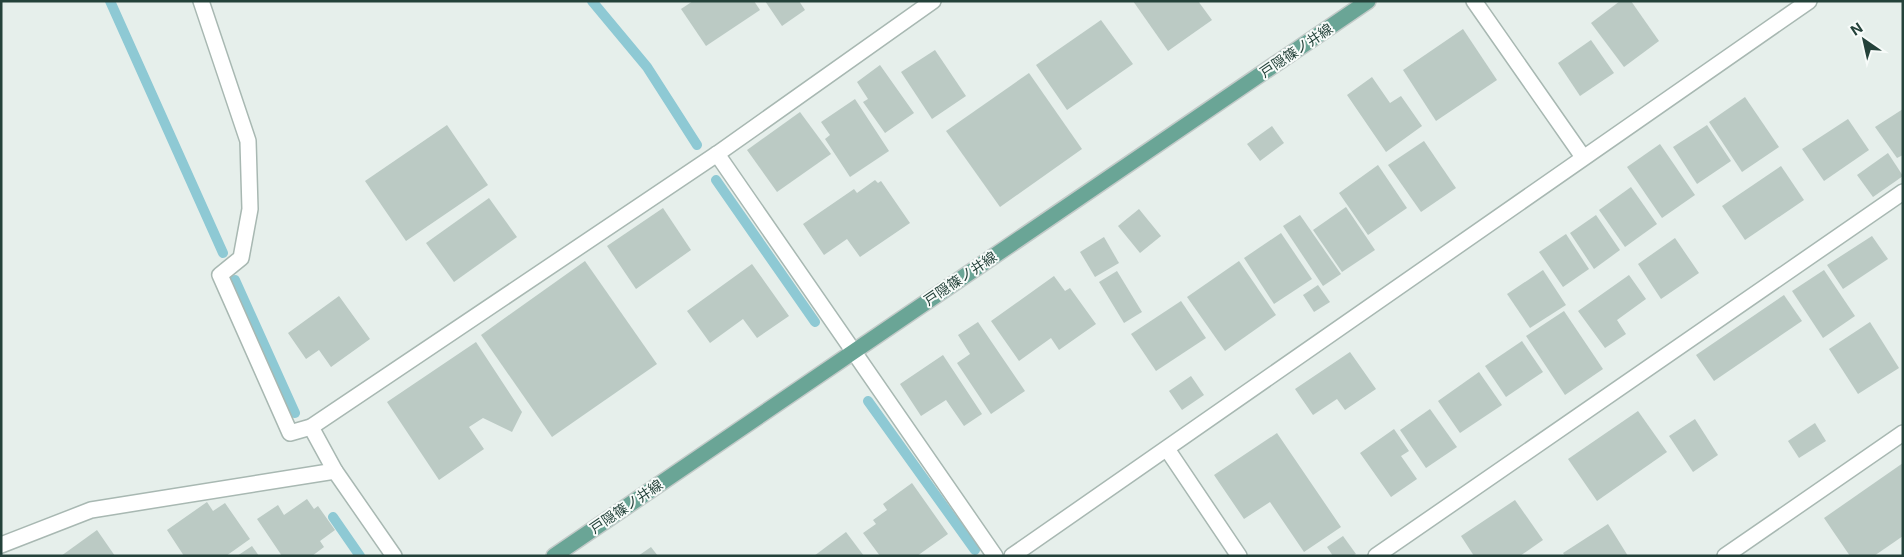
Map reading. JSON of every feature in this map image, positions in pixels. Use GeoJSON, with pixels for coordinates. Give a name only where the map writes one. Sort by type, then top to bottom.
{"type":"FeatureCollection","features":[{"type":"Feature","properties":{"kind":"main road","name":"戸隠篠ノ井線"},"geometry":{"type":"LineString","coordinates":[[554,556],[1368,1]]}},
{"type":"Feature","properties":{"kind":"street"},"geometry":{"type":"LineString","coordinates":[[201,1],[248,141],[250,208],[241,258],[220,275],[290,433],[311,428],[717,154],[933,1]]}},
{"type":"Feature","properties":{"kind":"street"},"geometry":{"type":"LineString","coordinates":[[1474,1],[1584,157]]}},
{"type":"Feature","properties":{"kind":"street"},"geometry":{"type":"LineString","coordinates":[[1012,556],[1809,1]]}},
{"type":"Feature","properties":{"kind":"street"},"geometry":{"type":"LineString","coordinates":[[717,154],[995,556]]}},
{"type":"Feature","properties":{"kind":"street"},"geometry":{"type":"LineString","coordinates":[[1376,556],[1903,192]]}},
{"type":"Feature","properties":{"kind":"street"},"geometry":{"type":"LineString","coordinates":[[311,428],[335,470],[394,556]]}},
{"type":"Feature","properties":{"kind":"street"},"geometry":{"type":"LineString","coordinates":[[1725,556],[1903,433]]}},
{"type":"Feature","properties":{"kind":"street"},"geometry":{"type":"LineString","coordinates":[[1167,449],[1239,556]]}},
{"type":"Feature","properties":{"kind":"street"},"geometry":{"type":"LineString","coordinates":[[1,545],[91,510],[335,470]]}},
{"type":"Feature","properties":{"kind":"building"},"geometry":{"type":"Polygon","coordinates":[[[693,1],[754,1],[760,10],[706,46],[681,9],[693,1]]]}},
{"type":"Feature","properties":{"kind":"building"},"geometry":{"type":"Polygon","coordinates":[[[765,1],[799,1],[805,10],[782,26],[765,1]]]}},
{"type":"Feature","properties":{"kind":"building"},"geometry":{"type":"Polygon","coordinates":[[[1133,1],[1198,1],[1212,20],[1168,51],[1133,1]]]}},
{"type":"Feature","properties":{"kind":"building"},"geometry":{"type":"Polygon","coordinates":[[[1620,1],[1631,1],[1659,41],[1624,67],[1591,23],[1620,1]]]}},
{"type":"Feature","properties":{"kind":"building"},"geometry":{"type":"Polygon","coordinates":[[[1101,20],[1133,64],[1067,110],[1036,65],[1101,20]]]}},
{"type":"Feature","properties":{"kind":"building"},"geometry":{"type":"Polygon","coordinates":[[[1463,29],[1497,80],[1436,121],[1403,70],[1463,29]]]}},
{"type":"Feature","properties":{"kind":"building"},"geometry":{"type":"Polygon","coordinates":[[[1591,40],[1614,73],[1580,96],[1558,63],[1591,40]]]}},
{"type":"Feature","properties":{"kind":"building"},"geometry":{"type":"Polygon","coordinates":[[[935,50],[966,96],[932,119],[901,72],[935,50]]]}},
{"type":"Feature","properties":{"kind":"building"},"geometry":{"type":"Polygon","coordinates":[[[880,65],[914,113],[885,133],[863,102],[868,99],[857,82],[880,65]]]}},
{"type":"Feature","properties":{"kind":"building"},"geometry":{"type":"Polygon","coordinates":[[[1029,73],[1082,149],[1000,207],[946,131],[1029,73]]]}},
{"type":"Feature","properties":{"kind":"building"},"geometry":{"type":"Polygon","coordinates":[[[1372,77],[1390,103],[1401,96],[1422,126],[1386,152],[1347,95],[1372,77]]]}},
{"type":"Feature","properties":{"kind":"building"},"geometry":{"type":"Polygon","coordinates":[[[1745,97],[1779,147],[1742,172],[1709,122],[1745,97]]]}},
{"type":"Feature","properties":{"kind":"building"},"geometry":{"type":"Polygon","coordinates":[[[855,99],[889,151],[850,177],[825,139],[830,135],[821,122],[855,99]]]}},
{"type":"Feature","properties":{"kind":"building"},"geometry":{"type":"Polygon","coordinates":[[[1903,109],[1903,155],[1897,158],[1875,127],[1903,109]]]}},
{"type":"Feature","properties":{"kind":"building"},"geometry":{"type":"Polygon","coordinates":[[[800,112],[831,154],[777,192],[747,150],[800,112]]]}},
{"type":"Feature","properties":{"kind":"building"},"geometry":{"type":"Polygon","coordinates":[[[1848,119],[1869,150],[1824,181],[1802,149],[1848,119]]]}},
{"type":"Feature","properties":{"kind":"building"},"geometry":{"type":"Polygon","coordinates":[[[447,125],[488,185],[406,241],[365,181],[447,125]]]}},
{"type":"Feature","properties":{"kind":"building"},"geometry":{"type":"Polygon","coordinates":[[[1707,125],[1731,161],[1697,184],[1673,147],[1707,125]]]}},
{"type":"Feature","properties":{"kind":"building"},"geometry":{"type":"Polygon","coordinates":[[[1272,126],[1284,143],[1260,161],[1247,144],[1272,126]]]}},
{"type":"Feature","properties":{"kind":"building"},"geometry":{"type":"Polygon","coordinates":[[[1424,141],[1456,188],[1421,212],[1388,165],[1424,141]]]}},
{"type":"Feature","properties":{"kind":"building"},"geometry":{"type":"Polygon","coordinates":[[[1660,144],[1695,195],[1662,218],[1627,167],[1660,144]]]}},
{"type":"Feature","properties":{"kind":"building"},"geometry":{"type":"Polygon","coordinates":[[[1888,153],[1903,176],[1873,197],[1857,175],[1888,153]]]}},
{"type":"Feature","properties":{"kind":"building"},"geometry":{"type":"Polygon","coordinates":[[[1378,165],[1407,208],[1368,235],[1339,193],[1378,165]]]}},
{"type":"Feature","properties":{"kind":"building"},"geometry":{"type":"Polygon","coordinates":[[[1781,166],[1804,200],[1745,240],[1722,206],[1781,166]]]}},
{"type":"Feature","properties":{"kind":"building"},"geometry":{"type":"Polygon","coordinates":[[[875,180],[878,183],[881,181],[910,223],[860,257],[847,239],[824,255],[803,224],[854,189],[857,193],[875,180]]]}},
{"type":"Feature","properties":{"kind":"building"},"geometry":{"type":"Polygon","coordinates":[[[1631,187],[1657,224],[1625,247],[1599,210],[1631,187]]]}},
{"type":"Feature","properties":{"kind":"building"},"geometry":{"type":"Polygon","coordinates":[[[489,198],[517,237],[454,282],[426,243],[489,198]]]}},
{"type":"Feature","properties":{"kind":"building"},"geometry":{"type":"Polygon","coordinates":[[[1346,207],[1375,250],[1342,272],[1313,230],[1346,207]]]}},
{"type":"Feature","properties":{"kind":"building"},"geometry":{"type":"Polygon","coordinates":[[[663,208],[691,250],[636,289],[607,246],[663,208]]]}},
{"type":"Feature","properties":{"kind":"building"},"geometry":{"type":"Polygon","coordinates":[[[1139,209],[1161,236],[1140,253],[1118,226],[1139,209]]]}},
{"type":"Feature","properties":{"kind":"building"},"geometry":{"type":"Polygon","coordinates":[[[1300,215],[1341,274],[1323,286],[1283,226],[1300,215]]]}},
{"type":"Feature","properties":{"kind":"building"},"geometry":{"type":"Polygon","coordinates":[[[1596,215],[1620,250],[1594,269],[1570,233],[1596,215]]]}},
{"type":"Feature","properties":{"kind":"building"},"geometry":{"type":"Polygon","coordinates":[[[1281,233],[1312,279],[1274,304],[1244,258],[1281,233]]]}},
{"type":"Feature","properties":{"kind":"building"},"geometry":{"type":"Polygon","coordinates":[[[1566,234],[1589,269],[1563,287],[1539,252],[1566,234]]]}},
{"type":"Feature","properties":{"kind":"building"},"geometry":{"type":"Polygon","coordinates":[[[1872,236],[1888,259],[1843,289],[1827,265],[1872,236]]]}},
{"type":"Feature","properties":{"kind":"building"},"geometry":{"type":"Polygon","coordinates":[[[1104,237],[1119,263],[1095,277],[1080,252],[1104,237]]]}},
{"type":"Feature","properties":{"kind":"building"},"geometry":{"type":"Polygon","coordinates":[[[1675,238],[1699,273],[1661,299],[1638,264],[1675,238]]]}},
{"type":"Feature","properties":{"kind":"building"},"geometry":{"type":"Polygon","coordinates":[[[585,261],[657,364],[552,437],[481,335],[585,261]]]}},
{"type":"Feature","properties":{"kind":"building"},"geometry":{"type":"Polygon","coordinates":[[[1239,261],[1276,315],[1225,351],[1187,297],[1239,261]]]}},
{"type":"Feature","properties":{"kind":"building"},"geometry":{"type":"Polygon","coordinates":[[[752,264],[789,316],[757,338],[743,319],[710,343],[687,311],[752,264]]]}},
{"type":"Feature","properties":{"kind":"building"},"geometry":{"type":"Polygon","coordinates":[[[1543,270],[1566,305],[1530,328],[1507,294],[1543,270]]]}},
{"type":"Feature","properties":{"kind":"building"},"geometry":{"type":"Polygon","coordinates":[[[1824,270],[1855,316],[1823,338],[1792,291],[1824,270]]]}},
{"type":"Feature","properties":{"kind":"building"},"geometry":{"type":"Polygon","coordinates":[[[1117,271],[1142,312],[1124,323],[1099,282],[1117,271]]]}},
{"type":"Feature","properties":{"kind":"building"},"geometry":{"type":"Polygon","coordinates":[[[1629,275],[1646,299],[1617,320],[1626,334],[1605,348],[1578,311],[1629,275]]]}},
{"type":"Feature","properties":{"kind":"building"},"geometry":{"type":"Polygon","coordinates":[[[1054,276],[1065,291],[1070,288],[1096,324],[1059,350],[1051,338],[1019,361],[991,321],[1054,276]]]}},
{"type":"Feature","properties":{"kind":"building"},"geometry":{"type":"Polygon","coordinates":[[[1318,285],[1330,302],[1314,312],[1303,295],[1318,285]]]}},
{"type":"Feature","properties":{"kind":"building"},"geometry":{"type":"Polygon","coordinates":[[[1784,295],[1802,321],[1714,381],[1696,355],[1784,295]]]}},
{"type":"Feature","properties":{"kind":"building"},"geometry":{"type":"Polygon","coordinates":[[[339,296],[370,339],[331,367],[319,350],[306,359],[288,333],[339,296]]]}},
{"type":"Feature","properties":{"kind":"building"},"geometry":{"type":"Polygon","coordinates":[[[1181,301],[1206,338],[1156,371],[1131,334],[1181,301]]]}},
{"type":"Feature","properties":{"kind":"building"},"geometry":{"type":"Polygon","coordinates":[[[1564,311],[1603,369],[1565,395],[1526,336],[1564,311]]]}},
{"type":"Feature","properties":{"kind":"building"},"geometry":{"type":"Polygon","coordinates":[[[978,322],[1025,391],[991,414],[957,363],[970,354],[958,335],[978,322]]]}},
{"type":"Feature","properties":{"kind":"building"},"geometry":{"type":"Polygon","coordinates":[[[1870,322],[1899,368],[1858,394],[1829,349],[1870,322]]]}},
{"type":"Feature","properties":{"kind":"building"},"geometry":{"type":"Polygon","coordinates":[[[1522,341],[1543,372],[1506,397],[1485,366],[1522,341]]]}},
{"type":"Feature","properties":{"kind":"building"},"geometry":{"type":"Polygon","coordinates":[[[476,342],[522,412],[512,432],[483,418],[469,427],[484,449],[439,480],[387,402],[476,342]]]}},
{"type":"Feature","properties":{"kind":"building"},"geometry":{"type":"Polygon","coordinates":[[[1350,352],[1376,389],[1345,410],[1337,399],[1313,415],[1295,389],[1350,352]]]}},
{"type":"Feature","properties":{"kind":"building"},"geometry":{"type":"Polygon","coordinates":[[[943,355],[982,414],[964,426],[946,400],[921,416],[900,384],[943,355]]]}},
{"type":"Feature","properties":{"kind":"building"},"geometry":{"type":"Polygon","coordinates":[[[1479,372],[1502,405],[1460,433],[1438,401],[1479,372]]]}},
{"type":"Feature","properties":{"kind":"building"},"geometry":{"type":"Polygon","coordinates":[[[1191,376],[1204,395],[1182,410],[1169,391],[1191,376]]]}},
{"type":"Feature","properties":{"kind":"building"},"geometry":{"type":"Polygon","coordinates":[[[1430,409],[1457,447],[1426,468],[1400,430],[1430,409]]]}},
{"type":"Feature","properties":{"kind":"building"},"geometry":{"type":"Polygon","coordinates":[[[1638,411],[1667,452],[1597,501],[1568,459],[1638,411]]]}},
{"type":"Feature","properties":{"kind":"building"},"geometry":{"type":"Polygon","coordinates":[[[1695,419],[1718,455],[1693,472],[1669,436],[1695,419]]]}},
{"type":"Feature","properties":{"kind":"building"},"geometry":{"type":"Polygon","coordinates":[[[1815,423],[1826,441],[1799,458],[1788,441],[1815,423]]]}},
{"type":"Feature","properties":{"kind":"building"},"geometry":{"type":"Polygon","coordinates":[[[1394,429],[1409,451],[1401,456],[1417,479],[1391,497],[1360,453],[1394,429]]]}},
{"type":"Feature","properties":{"kind":"building"},"geometry":{"type":"Polygon","coordinates":[[[1277,433],[1341,527],[1304,552],[1270,502],[1244,519],[1214,475],[1277,433]]]}},
{"type":"Feature","properties":{"kind":"building"},"geometry":{"type":"Polygon","coordinates":[[[1903,463],[1903,536],[1874,556],[1850,556],[1824,518],[1903,463]]]}},
{"type":"Feature","properties":{"kind":"building"},"geometry":{"type":"Polygon","coordinates":[[[912,483],[948,534],[917,556],[880,556],[863,533],[876,524],[873,520],[887,510],[883,504],[912,483]]]}},
{"type":"Feature","properties":{"kind":"building"},"geometry":{"type":"Polygon","coordinates":[[[307,499],[314,509],[318,506],[335,530],[320,541],[324,547],[312,556],[282,556],[257,519],[278,505],[284,515],[307,499]]]}},
{"type":"Feature","properties":{"kind":"building"},"geometry":{"type":"Polygon","coordinates":[[[1515,500],[1543,540],[1520,556],[1474,556],[1461,536],[1515,500]]]}},
{"type":"Feature","properties":{"kind":"building"},"geometry":{"type":"Polygon","coordinates":[[[207,502],[213,511],[225,503],[250,539],[226,556],[184,556],[167,530],[207,502]]]}},
{"type":"Feature","properties":{"kind":"building"},"geometry":{"type":"Polygon","coordinates":[[[1608,524],[1628,556],[1565,556],[1563,553],[1608,524]]]}},
{"type":"Feature","properties":{"kind":"building"},"geometry":{"type":"Polygon","coordinates":[[[97,530],[115,556],[61,556],[97,530]]]}},
{"type":"Feature","properties":{"kind":"building"},"geometry":{"type":"Polygon","coordinates":[[[846,532],[864,556],[814,556],[846,532]]]}},
{"type":"Feature","properties":{"kind":"building"},"geometry":{"type":"Polygon","coordinates":[[[1343,536],[1356,554],[1352,556],[1333,556],[1327,547],[1343,536]]]}},
{"type":"Feature","properties":{"kind":"building"},"geometry":{"type":"Polygon","coordinates":[[[252,546],[259,556],[237,556],[252,546]]]}},
{"type":"Feature","properties":{"kind":"building"},"geometry":{"type":"Polygon","coordinates":[[[651,547],[658,556],[638,556],[651,547]]]}},
{"type":"Feature","properties":{"kind":"waterway"},"geometry":{"type":"LineString","coordinates":[[110,1],[223,253]]}},
{"type":"Feature","properties":{"kind":"waterway"},"geometry":{"type":"LineString","coordinates":[[592,1],[647,67],[697,145]]}},
{"type":"Feature","properties":{"kind":"waterway"},"geometry":{"type":"LineString","coordinates":[[716,180],[815,322]]}},
{"type":"Feature","properties":{"kind":"waterway"},"geometry":{"type":"LineString","coordinates":[[235,280],[295,413]]}},
{"type":"Feature","properties":{"kind":"waterway"},"geometry":{"type":"LineString","coordinates":[[868,401],[975,550]]}},
{"type":"Feature","properties":{"kind":"waterway"},"geometry":{"type":"LineString","coordinates":[[333,517],[360,556]]}}]}
